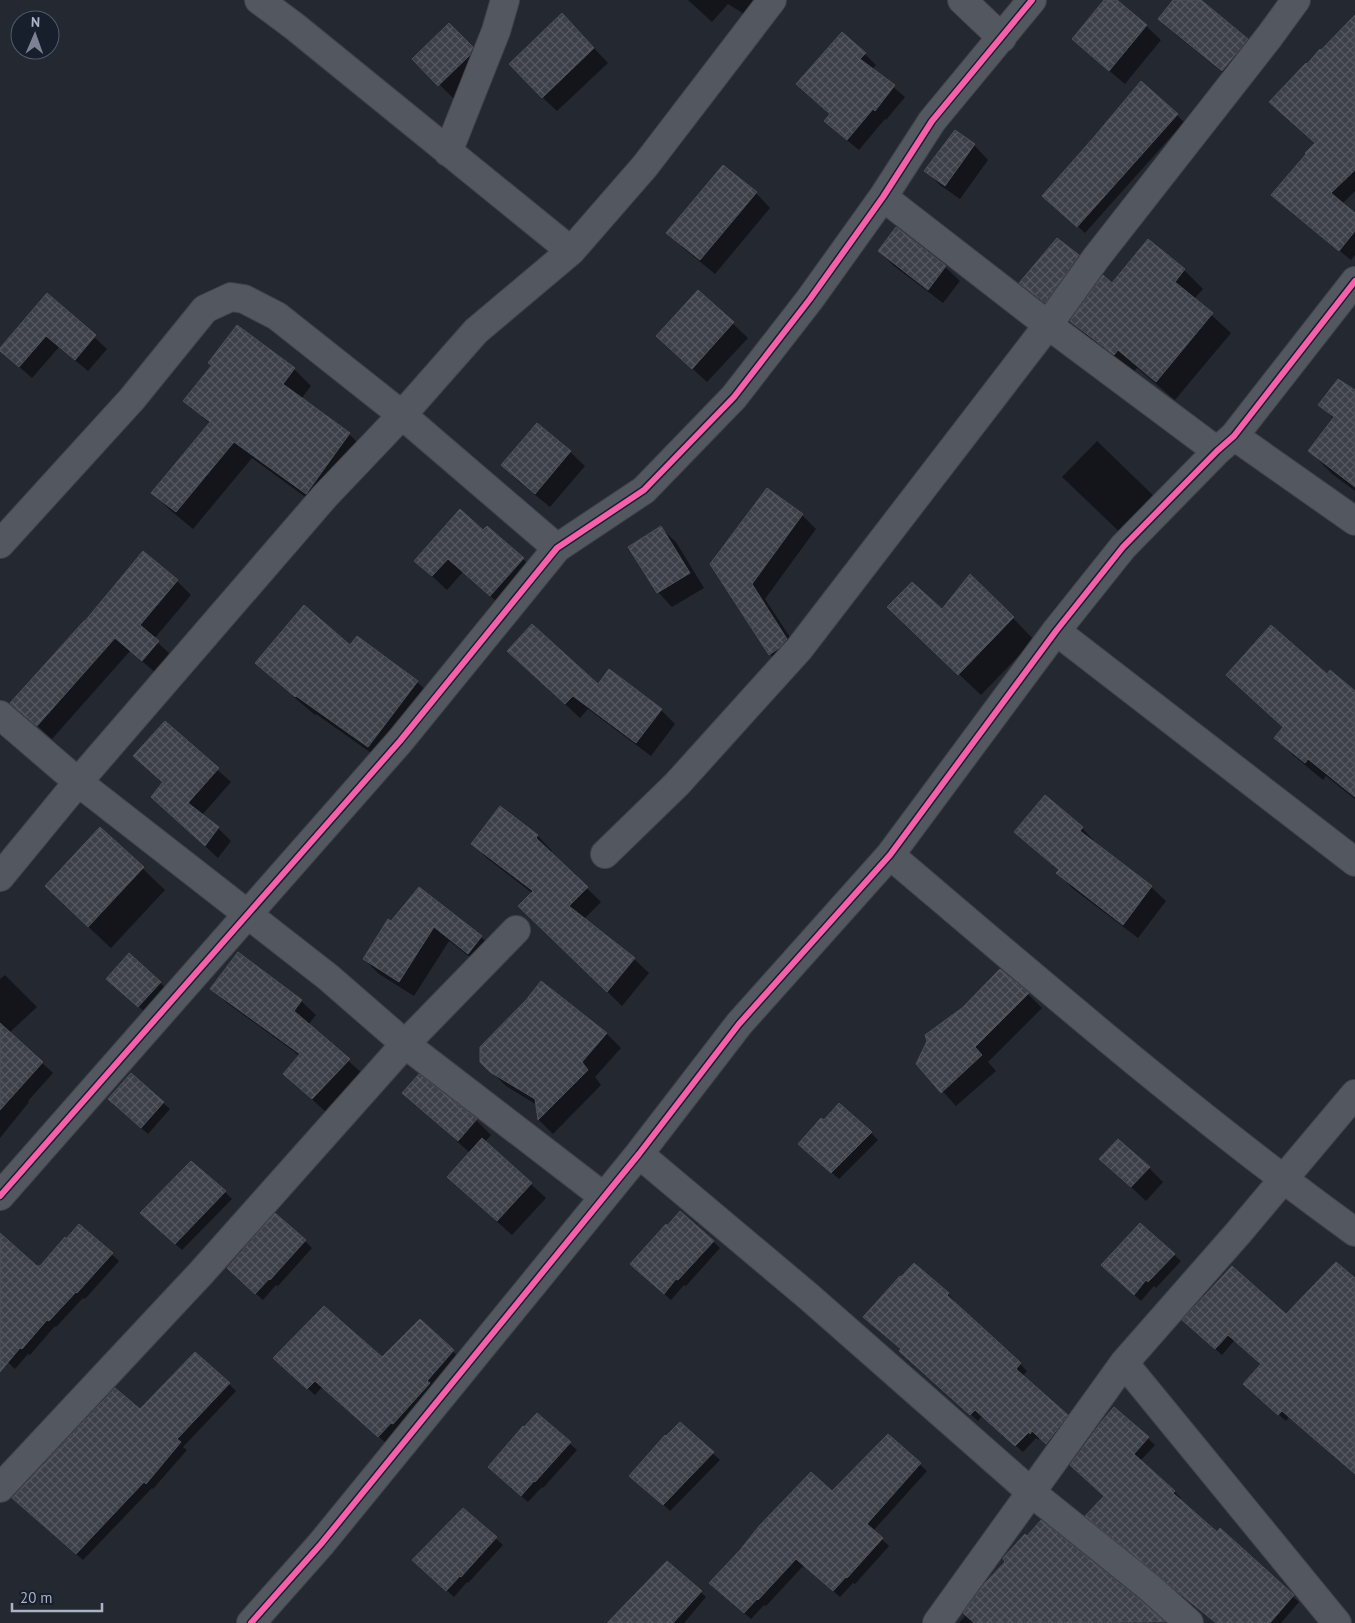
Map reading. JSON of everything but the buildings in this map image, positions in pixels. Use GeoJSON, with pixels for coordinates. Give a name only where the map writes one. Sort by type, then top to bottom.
{"type":"FeatureCollection","features":[{"type":"Feature","properties":{"kind":"street"},"geometry":{"type":"LineString","coordinates":[[259,0],[294,26],[571,251]]}},
{"type":"Feature","properties":{"kind":"street"},"geometry":{"type":"LineString","coordinates":[[448,152],[496,31],[505,0]]}},
{"type":"Feature","properties":{"kind":"street"},"geometry":{"type":"LineString","coordinates":[[0,877],[78,782],[325,496],[476,331],[571,251],[645,166],[772,0]]}},
{"type":"Feature","properties":{"kind":"street"},"geometry":{"type":"LineString","coordinates":[[962,0],[1002,38]]}},
{"type":"Feature","properties":{"kind":"street"},"geometry":{"type":"LineString","coordinates":[[0,1196],[400,740],[557,548],[644,490],[734,397],[810,299],[883,197],[932,121],[1032,0]]}},
{"type":"Feature","properties":{"kind":"street"},"geometry":{"type":"LineString","coordinates":[[605,854],[677,784],[799,649],[1048,325],[1096,258],[1296,0]]}},
{"type":"Feature","properties":{"kind":"street"},"geometry":{"type":"LineString","coordinates":[[883,197],[1048,325],[1226,444],[1355,521]]}},
{"type":"Feature","properties":{"kind":"street"},"geometry":{"type":"LineString","coordinates":[[251,1623],[321,1544],[640,1154],[739,1024],[890,854],[1056,631],[1123,547],[1226,444],[1355,281]]}},
{"type":"Feature","properties":{"kind":"street"},"geometry":{"type":"LineString","coordinates":[[0,544],[132,399],[205,309],[231,297],[244,299],[276,316],[402,414],[557,548]]}},
{"type":"Feature","properties":{"kind":"street"},"geometry":{"type":"LineString","coordinates":[[1056,631],[1355,862]]}},
{"type":"Feature","properties":{"kind":"street"},"geometry":{"type":"LineString","coordinates":[[0,715],[78,782],[328,977],[405,1044],[604,1197]]}},
{"type":"Feature","properties":{"kind":"street"},"geometry":{"type":"LineString","coordinates":[[890,854],[1076,1012],[1284,1180],[1355,1232]]}},
{"type":"Feature","properties":{"kind":"street"},"geometry":{"type":"LineString","coordinates":[[0,1488],[202,1272],[405,1044],[516,930]]}},
{"type":"Feature","properties":{"kind":"street"},"geometry":{"type":"LineString","coordinates":[[938,1623],[1124,1364],[1284,1180],[1355,1094]]}},
{"type":"Feature","properties":{"kind":"street"},"geometry":{"type":"LineString","coordinates":[[640,1154],[808,1296],[1032,1493],[1149,1587],[1189,1623]]}},
{"type":"Feature","properties":{"kind":"street"},"geometry":{"type":"LineString","coordinates":[[1124,1364],[1337,1623]]}},
{"type":"Feature","properties":{"kind":"cycle path"},"geometry":{"type":"LineString","coordinates":[[0,1196],[400,741],[557,548],[644,490],[734,397],[810,299],[883,197],[932,121],[1032,0]]}},
{"type":"Feature","properties":{"kind":"cycle path"},"geometry":{"type":"LineString","coordinates":[[251,1623],[321,1544],[639,1154],[739,1024],[890,855],[1056,631],[1123,547],[1234,436],[1355,281]]}}]}
